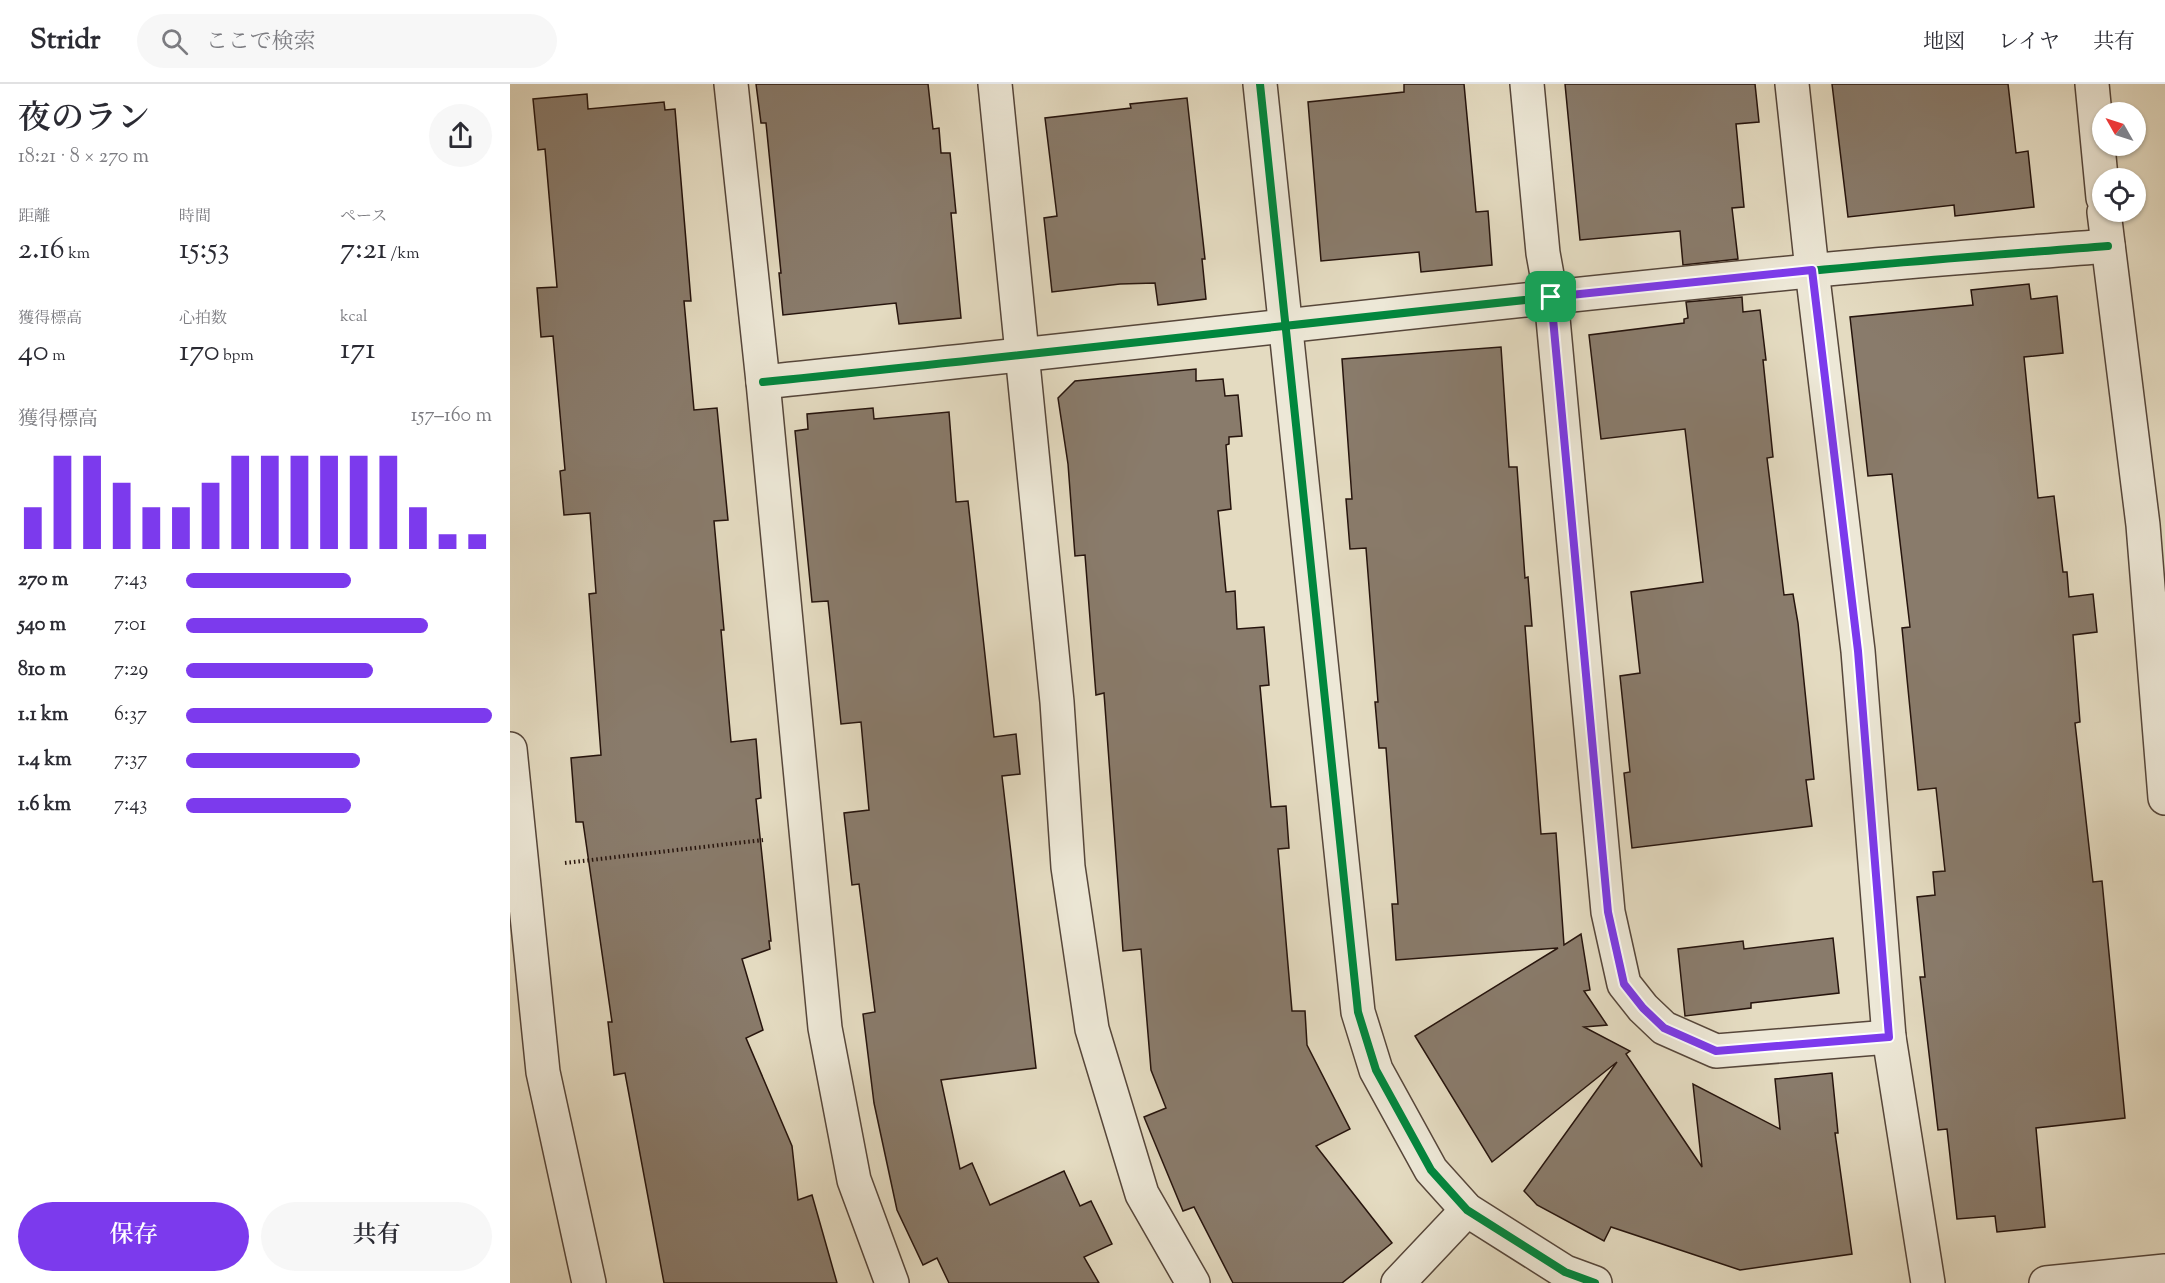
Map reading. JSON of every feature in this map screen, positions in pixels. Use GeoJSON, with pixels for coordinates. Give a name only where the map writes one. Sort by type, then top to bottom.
{"type":"FeatureCollection","features":[{"type":"Feature","properties":{"kind":"street"},"geometry":{"type":"LineString","coordinates":[[731,84],[763,382],[825,1028],[854,1180],[892,1283]]}},
{"type":"Feature","properties":{"kind":"street"},"geometry":{"type":"LineString","coordinates":[[995,84],[1057,702],[1068,867],[1092,1029],[1142,1194],[1193,1283]]}},
{"type":"Feature","properties":{"kind":"street"},"geometry":{"type":"LineString","coordinates":[[1260,84],[1358,1012],[1376,1070],[1431,1170],[1467,1210],[1565,1272],[1595,1283]]}},
{"type":"Feature","properties":{"kind":"street"},"geometry":{"type":"LineString","coordinates":[[1527,84],[1543,253],[1551,297],[1608,912],[1624,984],[1643,1008],[1664,1028],[1716,1051],[1889,1037]]}},
{"type":"Feature","properties":{"kind":"street"},"geometry":{"type":"LineString","coordinates":[[1792,84],[1858,651],[1889,1037],[1928,1283]]}},
{"type":"Feature","properties":{"kind":"street"},"geometry":{"type":"LineString","coordinates":[[2092,84],[2100,168]]}},
{"type":"Feature","properties":{"kind":"street"},"geometry":{"type":"LineString","coordinates":[[2105,222],[2142,525],[2165,798]]}},
{"type":"Feature","properties":{"kind":"street"},"geometry":{"type":"LineString","coordinates":[[763,382],[1812,270],[2108,246]]}},
{"type":"Feature","properties":{"kind":"street"},"geometry":{"type":"LineString","coordinates":[[510,749],[543,1072],[589,1283]]}},
{"type":"Feature","properties":{"kind":"street"},"geometry":{"type":"LineString","coordinates":[[1398,1283],[1467,1210]]}},
{"type":"Feature","properties":{"kind":"street"},"geometry":{"type":"LineString","coordinates":[[2046,1283],[2165,1271]]}},
{"type":"Feature","properties":{"kind":"path"},"geometry":{"type":"LineString","coordinates":[[522,868],[806,835]]}},
{"type":"Feature","properties":{"kind":"building"},"geometry":{"type":"Polygon","coordinates":[[[756,84],[928,84],[933,129],[939,128],[941,153],[950,153],[956,213],[951,213],[961,318],[899,324],[896,303],[783,315],[766,123],[761,123],[756,84]]]}},
{"type":"Feature","properties":{"kind":"building"},"geometry":{"type":"Polygon","coordinates":[[[1404,84],[1464,84],[1476,212],[1488,211],[1492,265],[1421,272],[1419,252],[1321,261],[1308,102],[1404,92],[1404,84]]]}},
{"type":"Feature","properties":{"kind":"building"},"geometry":{"type":"Polygon","coordinates":[[[1565,84],[1755,84],[1759,122],[1736,124],[1744,207],[1732,208],[1738,259],[1683,265],[1680,231],[1580,240],[1565,84]]]}},
{"type":"Feature","properties":{"kind":"building"},"geometry":{"type":"Polygon","coordinates":[[[1832,84],[2008,84],[2016,153],[2028,151],[2034,207],[1955,216],[1954,205],[1848,217],[1832,84]]]}},
{"type":"Feature","properties":{"kind":"building"},"geometry":{"type":"Polygon","coordinates":[[[587,94],[588,109],[664,102],[665,110],[675,109],[691,301],[684,301],[694,410],[717,408],[728,520],[714,521],[731,742],[756,739],[761,798],[756,799],[771,941],[769,941],[770,949],[742,959],[763,1030],[746,1038],[792,1146],[798,1200],[812,1195],[837,1283],[664,1283],[625,1073],[614,1075],[608,1022],[612,1022],[583,822],[576,822],[571,758],[601,755],[589,594],[596,593],[590,513],[564,515],[560,471],[565,470],[553,336],[541,337],[537,288],[557,287],[545,149],[538,150],[533,99],[587,94]]]}},
{"type":"Feature","properties":{"kind":"building"},"geometry":{"type":"Polygon","coordinates":[[[1187,98],[1205,259],[1202,259],[1206,299],[1158,305],[1155,283],[1120,284],[1052,292],[1044,218],[1057,216],[1045,118],[1131,108],[1130,104],[1187,98]]]}},
{"type":"Feature","properties":{"kind":"building"},"geometry":{"type":"Polygon","coordinates":[[[2029,284],[2031,299],[2057,296],[2063,353],[2024,357],[2038,498],[2054,496],[2063,572],[2067,572],[2069,597],[2093,594],[2097,632],[2073,635],[2080,722],[2075,723],[2093,882],[2102,881],[2125,1118],[2036,1128],[2045,1227],[1997,1232],[1995,1216],[1957,1219],[1947,1129],[1938,1130],[1920,977],[1925,977],[1917,897],[1935,895],[1933,872],[1945,871],[1936,788],[1918,790],[1902,628],[1910,627],[1892,474],[1868,476],[1850,317],[1973,305],[1971,290],[2029,284]]]}},
{"type":"Feature","properties":{"kind":"building"},"geometry":{"type":"Polygon","coordinates":[[[1742,297],[1743,312],[1760,310],[1773,457],[1767,458],[1784,595],[1793,594],[1798,623],[1814,779],[1806,780],[1812,826],[1632,848],[1624,773],[1630,772],[1620,676],[1640,673],[1631,592],[1703,582],[1685,429],[1601,439],[1589,335],[1684,323],[1684,319],[1688,318],[1686,302],[1742,297]]]}},
{"type":"Feature","properties":{"kind":"building"},"geometry":{"type":"Polygon","coordinates":[[[1501,347],[1509,467],[1517,467],[1525,578],[1528,577],[1532,626],[1525,626],[1541,834],[1556,833],[1564,945],[1581,934],[1590,990],[1584,991],[1607,1025],[1584,1027],[1630,1051],[1626,1054],[1702,1167],[1693,1084],[1780,1129],[1775,1079],[1832,1073],[1838,1133],[1835,1133],[1852,1254],[1740,1270],[1611,1227],[1604,1241],[1537,1205],[1524,1191],[1617,1062],[1492,1162],[1415,1036],[1558,948],[1396,960],[1392,904],[1398,904],[1386,748],[1379,748],[1375,702],[1378,702],[1366,548],[1350,549],[1346,499],[1352,499],[1342,359],[1501,347]]]}},
{"type":"Feature","properties":{"kind":"building"},"geometry":{"type":"Polygon","coordinates":[[[1196,369],[1196,381],[1223,379],[1225,396],[1238,395],[1242,436],[1229,437],[1229,444],[1226,445],[1231,509],[1218,511],[1226,592],[1235,591],[1237,629],[1264,627],[1269,685],[1260,686],[1271,807],[1286,806],[1289,848],[1278,849],[1292,1011],[1305,1011],[1307,1045],[1350,1129],[1316,1146],[1392,1243],[1342,1283],[1233,1283],[1194,1207],[1183,1211],[1144,1117],[1166,1108],[1151,1070],[1141,949],[1123,951],[1104,693],[1096,695],[1085,555],[1075,556],[1068,464],[1058,398],[1075,381],[1196,369]]]}},
{"type":"Feature","properties":{"kind":"building"},"geometry":{"type":"Polygon","coordinates":[[[873,408],[874,419],[949,412],[956,502],[968,501],[994,737],[1016,734],[1020,774],[1002,776],[1036,1068],[941,1080],[960,1169],[972,1163],[990,1205],[1064,1171],[1080,1206],[1091,1201],[1112,1244],[1084,1257],[1099,1283],[949,1283],[937,1258],[923,1265],[897,1210],[874,1103],[863,1014],[875,1012],[859,884],[852,885],[844,813],[869,810],[861,722],[841,724],[828,601],[812,602],[795,431],[808,429],[807,414],[873,408]]]}},
{"type":"Feature","properties":{"kind":"building"},"geometry":{"type":"Polygon","coordinates":[[[1833,938],[1839,993],[1751,1003],[1751,1008],[1685,1016],[1678,949],[1743,941],[1744,949],[1833,938]]]}},
{"type":"Feature","properties":{"kind":"cycle path"},"geometry":{"type":"LineString","coordinates":[[1260,84],[1358,1012],[1376,1070],[1431,1170],[1467,1210],[1565,1272],[1595,1283]]}},
{"type":"Feature","properties":{"kind":"cycle path"},"geometry":{"type":"LineString","coordinates":[[763,382],[1679,284],[1884,264],[2108,246]]}},
{"type":"Feature","properties":{"kind":"route"},"geometry":{"type":"LineString","coordinates":[[1812,270],[1858,651],[1889,1037],[1716,1051],[1664,1028],[1643,1008],[1624,984],[1608,912],[1551,297],[1812,270]]}}]}
